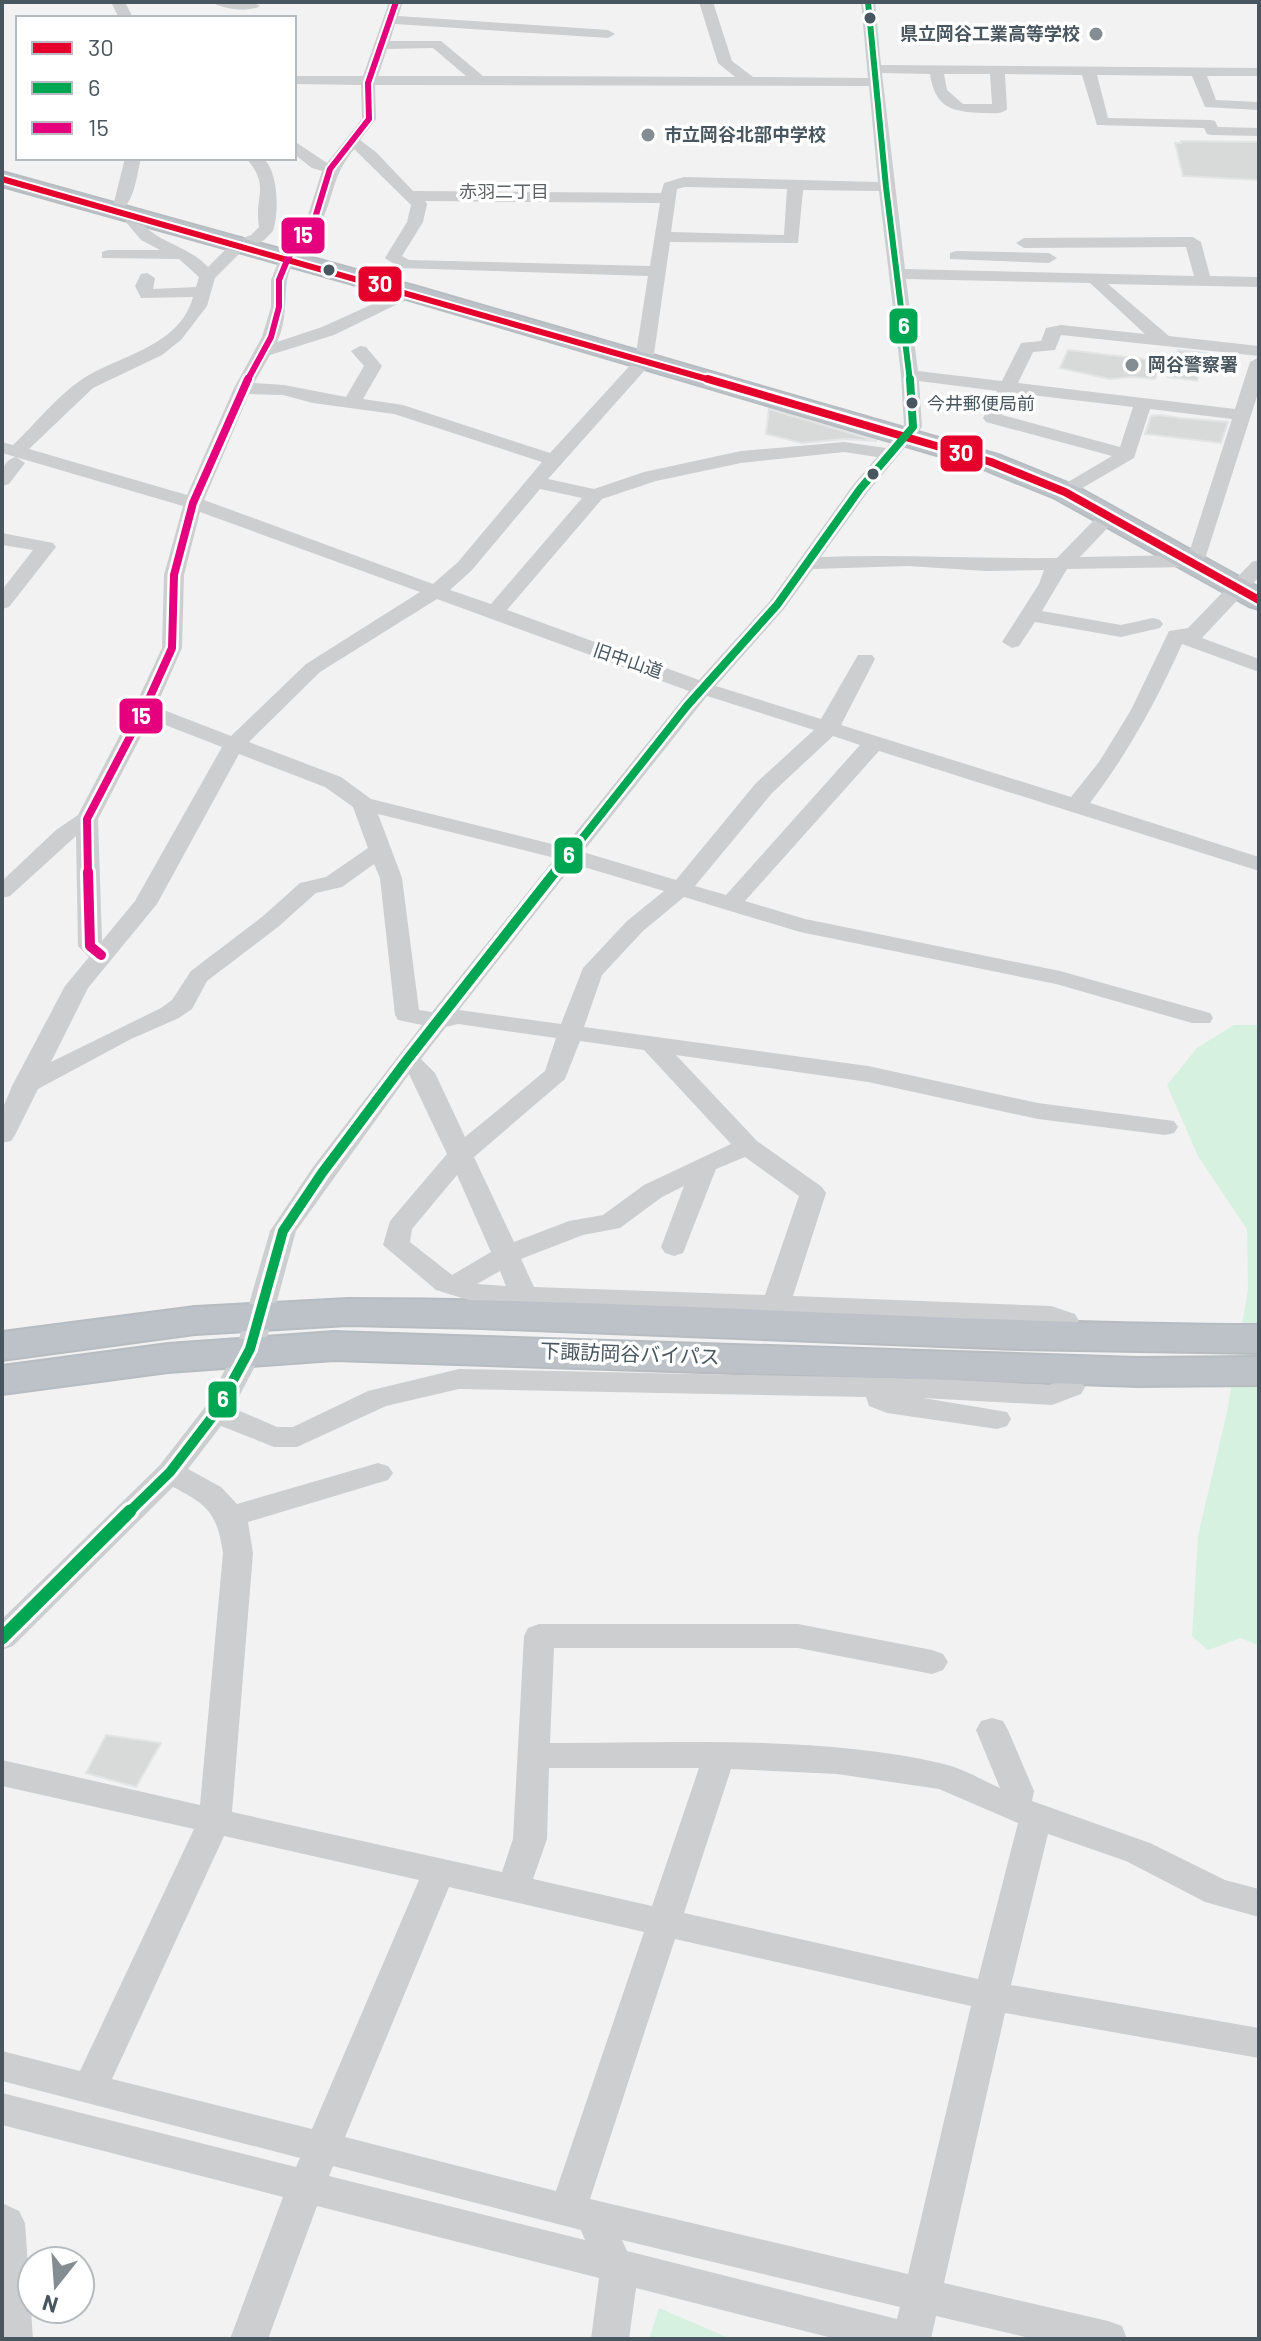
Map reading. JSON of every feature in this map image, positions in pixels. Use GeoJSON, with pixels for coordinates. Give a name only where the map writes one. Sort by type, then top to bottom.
{"type":"FeatureCollection","features":[{"type":"Feature","properties":{"kind":"highway"},"geometry":{"type":"LineString","coordinates":[[2,179],[644,361],[898,446],[991,462],[1065,492],[1191,561],[1252,583]]}},
{"type":"Feature","properties":{"kind":"highway","name":"下諏訪岡谷バイパス"},"geometry":{"type":"LineString","coordinates":[[2,1346],[80,1334],[255,1332],[510,1316],[1102,1339],[1259,1339]]}},
{"type":"Feature","properties":{"kind":"highway","name":"下諏訪岡谷バイパス"},"geometry":{"type":"LineString","coordinates":[[2,1380],[116,1362],[255,1332],[381,1347],[1138,1372],[1259,1371]]}},
{"type":"Feature","properties":{"kind":"street"},"geometry":{"type":"LineString","coordinates":[[218,2],[253,6]]}},
{"type":"Feature","properties":{"kind":"street"},"geometry":{"type":"LineString","coordinates":[[101,955],[90,946],[87,819],[144,710],[172,648],[174,575],[193,503],[243,388],[265,351],[279,307],[279,280],[288,258],[315,218],[330,169],[369,119],[368,83],[396,2]]}},
{"type":"Feature","properties":{"kind":"street"},"geometry":{"type":"LineString","coordinates":[[706,2],[725,63],[750,82]]}},
{"type":"Feature","properties":{"kind":"street"},"geometry":{"type":"LineString","coordinates":[[2,1638],[170,1472],[216,1412],[255,1332],[283,1231],[322,1173],[407,1060],[702,688],[777,605],[860,489],[913,427],[910,375],[886,187],[868,2]]}},
{"type":"Feature","properties":{"kind":"street"},"geometry":{"type":"LineString","coordinates":[[391,20],[608,34]]}},
{"type":"Feature","properties":{"kind":"street"},"geometry":{"type":"LineString","coordinates":[[511,47],[520,30]]}},
{"type":"Feature","properties":{"kind":"street"},"geometry":{"type":"LineString","coordinates":[[383,45],[436,44],[479,80]]}},
{"type":"Feature","properties":{"kind":"street"},"geometry":{"type":"LineString","coordinates":[[936,68],[940,92],[959,108],[1000,109],[997,68]]}},
{"type":"Feature","properties":{"kind":"street"},"geometry":{"type":"LineString","coordinates":[[296,80],[368,83],[479,80],[750,82],[876,76],[936,68],[1259,72]]}},
{"type":"Feature","properties":{"kind":"street"},"geometry":{"type":"LineString","coordinates":[[1088,70],[1102,122],[1210,124],[1212,131],[1259,132]]}},
{"type":"Feature","properties":{"kind":"street"},"geometry":{"type":"LineString","coordinates":[[1198,72],[1210,104],[1259,106]]}},
{"type":"Feature","properties":{"kind":"street"},"geometry":{"type":"LineString","coordinates":[[1216,117],[1259,118]]}},
{"type":"Feature","properties":{"kind":"street"},"geometry":{"type":"LineString","coordinates":[[353,142],[363,148],[419,204],[415,222],[393,258],[406,265],[657,271]]}},
{"type":"Feature","properties":{"kind":"street"},"geometry":{"type":"LineString","coordinates":[[296,148],[317,165],[330,169]]}},
{"type":"Feature","properties":{"kind":"street"},"geometry":{"type":"LineString","coordinates":[[113,209],[121,204],[132,160]]}},
{"type":"Feature","properties":{"kind":"street"},"geometry":{"type":"LineString","coordinates":[[2,480],[9,453],[20,436],[44,426],[87,384],[156,351],[175,336],[199,306],[206,285],[239,245],[257,238],[267,228],[264,209],[268,202],[270,180],[258,160]]}},
{"type":"Feature","properties":{"kind":"street"},"geometry":{"type":"LineString","coordinates":[[2,1135],[13,1089],[77,986],[145,904],[233,746],[313,668],[432,593],[465,566],[534,482],[644,361],[670,186],[684,182],[886,187]]}},
{"type":"Feature","properties":{"kind":"street"},"geometry":{"type":"LineString","coordinates":[[662,237],[792,240],[795,185]]}},
{"type":"Feature","properties":{"kind":"street"},"geometry":{"type":"LineString","coordinates":[[408,196],[667,198]]}},
{"type":"Feature","properties":{"kind":"street"},"geometry":{"type":"LineString","coordinates":[[141,217],[133,221],[150,240],[187,255],[198,263],[206,285]]}},
{"type":"Feature","properties":{"kind":"street"},"geometry":{"type":"LineString","coordinates":[[957,275],[955,251],[1088,245],[1092,240],[1158,260],[1203,280],[1259,282]]}},
{"type":"Feature","properties":{"kind":"street"},"geometry":{"type":"LineString","coordinates":[[898,274],[1097,278],[1158,260],[1193,242],[1203,280]]}},
{"type":"Feature","properties":{"kind":"street"},"geometry":{"type":"LineString","coordinates":[[1025,250],[1089,260]]}},
{"type":"Feature","properties":{"kind":"street"},"geometry":{"type":"LineString","coordinates":[[1025,250],[1028,277]]}},
{"type":"Feature","properties":{"kind":"street"},"geometry":{"type":"LineString","coordinates":[[108,255],[187,255]]}},
{"type":"Feature","properties":{"kind":"street"},"geometry":{"type":"LineString","coordinates":[[147,278],[143,286],[147,294],[206,285]]}},
{"type":"Feature","properties":{"kind":"street"},"geometry":{"type":"LineString","coordinates":[[1097,278],[1098,284],[1164,341]]}},
{"type":"Feature","properties":{"kind":"street"},"geometry":{"type":"LineString","coordinates":[[265,351],[328,331],[412,293]]}},
{"type":"Feature","properties":{"kind":"street"},"geometry":{"type":"LineString","coordinates":[[1127,454],[992,418],[1027,347],[1049,346],[1052,332],[1061,330],[1259,351]]}},
{"type":"Feature","properties":{"kind":"street"},"geometry":{"type":"LineString","coordinates":[[353,401],[373,366],[360,351]]}},
{"type":"Feature","properties":{"kind":"street"},"geometry":{"type":"LineString","coordinates":[[807,563],[908,560],[986,565],[1067,561],[1191,561],[1198,555],[1259,362]]}},
{"type":"Feature","properties":{"kind":"street"},"geometry":{"type":"LineString","coordinates":[[910,375],[1242,415]]}},
{"type":"Feature","properties":{"kind":"street"},"geometry":{"type":"LineString","coordinates":[[243,388],[353,401],[431,418],[554,460]]}},
{"type":"Feature","properties":{"kind":"street"},"geometry":{"type":"LineString","coordinates":[[1065,492],[1127,454],[1143,403]]}},
{"type":"Feature","properties":{"kind":"street"},"geometry":{"type":"LineString","coordinates":[[493,614],[595,495],[651,476],[741,457],[844,447],[898,446]]}},
{"type":"Feature","properties":{"kind":"street","name":"旧中山道"},"geometry":{"type":"LineString","coordinates":[[9,453],[193,503],[432,593],[702,688],[1259,864]]}},
{"type":"Feature","properties":{"kind":"street"},"geometry":{"type":"LineString","coordinates":[[534,482],[595,495]]}},
{"type":"Feature","properties":{"kind":"street"},"geometry":{"type":"LineString","coordinates":[[1012,642],[1049,584],[1054,569],[1067,561],[1095,527],[1109,516]]}},
{"type":"Feature","properties":{"kind":"street"},"geometry":{"type":"LineString","coordinates":[[2,539],[46,547],[2,603]]}},
{"type":"Feature","properties":{"kind":"street"},"geometry":{"type":"LineString","coordinates":[[1176,635],[1194,634],[1252,583]]}},
{"type":"Feature","properties":{"kind":"street"},"geometry":{"type":"LineString","coordinates":[[1030,615],[1121,631],[1153,624]]}},
{"type":"Feature","properties":{"kind":"street"},"geometry":{"type":"LineString","coordinates":[[1176,635],[1259,666]]}},
{"type":"Feature","properties":{"kind":"street"},"geometry":{"type":"LineString","coordinates":[[1076,806],[1108,765],[1142,710],[1176,635]]}},
{"type":"Feature","properties":{"kind":"street"},"geometry":{"type":"LineString","coordinates":[[865,659],[854,684],[831,716],[829,728],[764,788],[680,889],[635,926],[591,973],[556,1074],[459,1156],[399,1227],[396,1245],[446,1284],[478,1294],[1051,1315],[1065,1321]]}},
{"type":"Feature","properties":{"kind":"street"},"geometry":{"type":"LineString","coordinates":[[144,710],[333,782],[363,804],[570,855],[800,925],[1060,978],[1201,1018]]}},
{"type":"Feature","properties":{"kind":"street"},"geometry":{"type":"LineString","coordinates":[[730,904],[874,743]]}},
{"type":"Feature","properties":{"kind":"street"},"geometry":{"type":"LineString","coordinates":[[363,804],[391,878],[407,1015],[439,1021],[458,1017],[868,1074],[1038,1111],[1165,1127]]}},
{"type":"Feature","properties":{"kind":"street"},"geometry":{"type":"LineString","coordinates":[[2,891],[16,882],[69,828],[87,819]]}},
{"type":"Feature","properties":{"kind":"street"},"geometry":{"type":"LineString","coordinates":[[13,1089],[170,1013],[183,1004],[199,976],[270,922],[308,888],[334,882],[380,850]]}},
{"type":"Feature","properties":{"kind":"street"},"geometry":{"type":"LineString","coordinates":[[653,1045],[748,1147],[813,1193],[776,1305]]}},
{"type":"Feature","properties":{"kind":"street"},"geometry":{"type":"LineString","coordinates":[[407,1060],[423,1073],[525,1297]]}},
{"type":"Feature","properties":{"kind":"street"},"geometry":{"type":"LineString","coordinates":[[454,1286],[506,1255],[578,1227],[611,1222],[653,1191],[705,1164],[748,1147]]}},
{"type":"Feature","properties":{"kind":"street"},"geometry":{"type":"LineString","coordinates":[[674,1247],[705,1164]]}},
{"type":"Feature","properties":{"kind":"street"},"geometry":{"type":"LineString","coordinates":[[216,1412],[274,1437],[297,1437],[378,1398],[459,1379],[546,1385],[858,1388],[1052,1395],[1071,1387]]}},
{"type":"Feature","properties":{"kind":"street"},"geometry":{"type":"LineString","coordinates":[[858,1388],[887,1403],[997,1419]]}},
{"type":"Feature","properties":{"kind":"street"},"geometry":{"type":"LineString","coordinates":[[90,2088],[215,1819],[238,1553],[230,1517],[211,1494],[170,1472]]}},
{"type":"Feature","properties":{"kind":"street"},"geometry":{"type":"LineString","coordinates":[[230,1517],[378,1473]]}},
{"type":"Feature","properties":{"kind":"street"},"geometry":{"type":"LineString","coordinates":[[513,1889],[530,1839],[539,1636],[798,1636],[932,1662]]}},
{"type":"Feature","properties":{"kind":"street"},"geometry":{"type":"LineString","coordinates":[[912,2339],[991,1996],[1025,1812],[992,1730]]}},
{"type":"Feature","properties":{"kind":"street"},"geometry":{"type":"LineString","coordinates":[[534,1755],[719,1756],[837,1761],[944,1777],[1025,1812],[1138,1852],[1217,1892],[1259,1903]]}},
{"type":"Feature","properties":{"kind":"street"},"geometry":{"type":"LineString","coordinates":[[610,2339],[618,2278],[613,2263],[581,2214],[665,1923],[719,1756]]}},
{"type":"Feature","properties":{"kind":"street"},"geometry":{"type":"LineString","coordinates":[[5,1780],[215,1819],[991,1996],[1259,2043]]}},
{"type":"Feature","properties":{"kind":"street"},"geometry":{"type":"LineString","coordinates":[[249,2339],[306,2186],[439,1872]]}},
{"type":"Feature","properties":{"kind":"street"},"geometry":{"type":"LineString","coordinates":[[2,2066],[581,2214],[1108,2339]]}},
{"type":"Feature","properties":{"kind":"street"},"geometry":{"type":"LineString","coordinates":[[2,2109],[905,2339]]}},
{"type":"Feature","properties":{"kind":"street"},"geometry":{"type":"LineString","coordinates":[[2,2220],[6,2223],[14,2339]]}},
{"type":"Feature","properties":{"kind":"green space"},"geometry":{"type":"Polygon","coordinates":[[[1234,1025],[1259,1025],[1259,1646],[1241,1638],[1208,1650],[1192,1636],[1198,1536],[1227,1412],[1248,1290],[1247,1229],[1198,1156],[1167,1085],[1197,1048],[1234,1025]]]}},
{"type":"Feature","properties":{"kind":"green space"},"geometry":{"type":"Polygon","coordinates":[[[659,2308],[731,2339],[649,2339],[659,2308]]]}},
{"type":"Feature","properties":{"kind":"building"},"geometry":{"type":"Polygon","coordinates":[[[1259,142],[1259,180],[1183,176],[1175,143],[1259,142]]]}},
{"type":"Feature","properties":{"kind":"building","name":"岡谷警察署"},"geometry":{"type":"Polygon","coordinates":[[[1068,350],[1161,361],[1155,379],[1109,379],[1060,368],[1068,350]]]}},
{"type":"Feature","properties":{"kind":"building"},"geometry":{"type":"Polygon","coordinates":[[[1178,350],[1206,353],[1197,381],[1168,377],[1178,350]]]}},
{"type":"Feature","properties":{"kind":"building"},"geometry":{"type":"Polygon","coordinates":[[[769,409],[877,441],[844,439],[802,443],[766,434],[769,409]]]}},
{"type":"Feature","properties":{"kind":"building"},"geometry":{"type":"Polygon","coordinates":[[[1151,416],[1228,422],[1221,443],[1145,434],[1151,416]]]}},
{"type":"Feature","properties":{"kind":"building"},"geometry":{"type":"Polygon","coordinates":[[[106,1735],[161,1743],[136,1787],[86,1773],[106,1735]]]}},
{"type":"Feature","properties":{"kind":"transit line","name":"15"},"geometry":{"type":"LineString","coordinates":[[101,955],[90,946],[87,819],[144,710],[172,648],[174,575],[193,503],[243,388],[271,337],[279,307],[279,280],[288,258],[315,218],[330,169],[369,119],[368,83],[396,2]]}},
{"type":"Feature","properties":{"kind":"transit line","name":"6"},"geometry":{"type":"LineString","coordinates":[[2,1638],[170,1472],[216,1412],[250,1349],[283,1231],[322,1173],[407,1060],[687,706],[777,605],[860,489],[913,427],[910,375],[886,187],[868,2]]}},
{"type":"Feature","properties":{"kind":"transit line","name":"30"},"geometry":{"type":"LineString","coordinates":[[2,179],[412,293],[991,462],[1065,492],[1259,600]]}},
{"type":"Feature","properties":{"kind":"place","name":"県立岡谷工業高等学校"},"geometry":{"type":"Point","coordinates":[1096,34]}},
{"type":"Feature","properties":{"kind":"place","name":"市立岡谷北部中学校"},"geometry":{"type":"Point","coordinates":[648,135]}},
{"type":"Feature","properties":{"kind":"place","name":"岡谷警察署"},"geometry":{"type":"Point","coordinates":[1132,365]}},
{"type":"Feature","properties":{"kind":"place","name":"今井郵便局前"},"geometry":{"type":"Point","coordinates":[912,403]}},
{"type":"Feature","properties":{"kind":"district","name":"赤羽二丁目"},"geometry":{"type":"Point","coordinates":[504,192]}}]}
